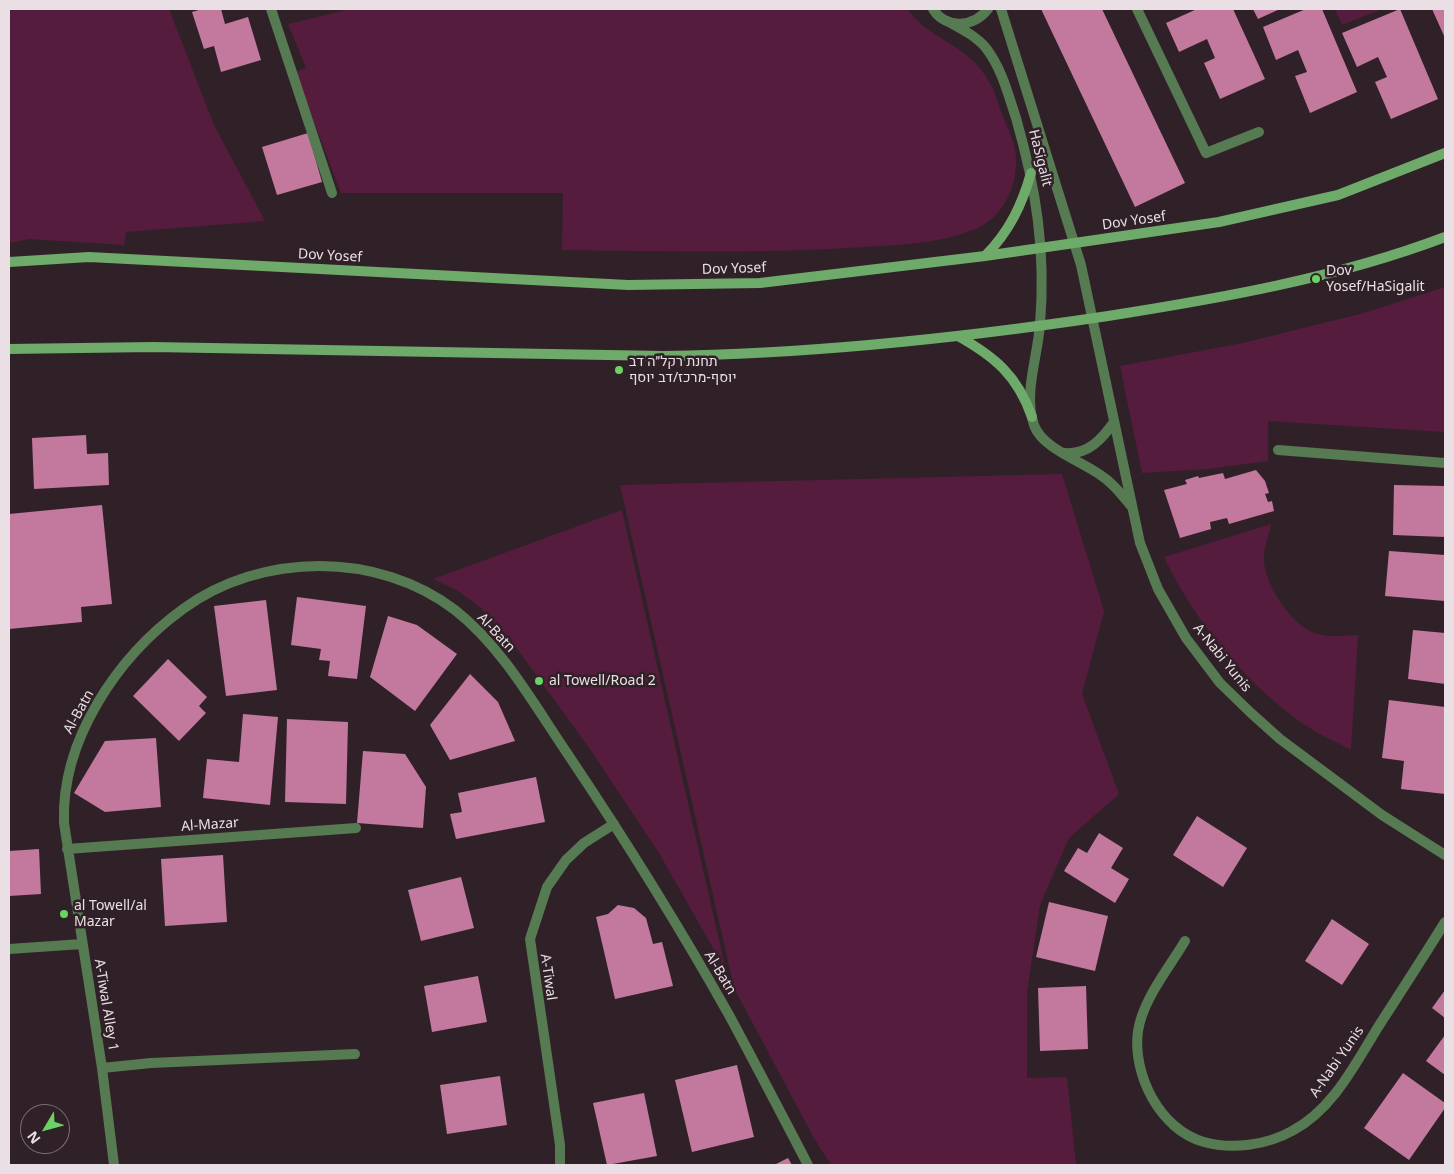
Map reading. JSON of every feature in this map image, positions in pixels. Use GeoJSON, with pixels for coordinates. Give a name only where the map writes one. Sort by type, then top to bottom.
{"type":"FeatureCollection","features":[{"type":"Feature","properties":{"kind":"main road","name":"Dov Yosef"},"geometry":{"type":"LineString","coordinates":[[9,262],[89,257],[628,285],[760,284],[985,256],[1219,222],[1338,195],[1445,153]]}},
{"type":"Feature","properties":{"kind":"main road"},"geometry":{"type":"LineString","coordinates":[[985,256],[1009,227],[1021,203],[1031,173]]}},
{"type":"Feature","properties":{"kind":"main road"},"geometry":{"type":"LineString","coordinates":[[9,348],[153,347],[644,356],[744,355],[958,336],[1040,326],[1196,302],[1325,275],[1410,250],[1445,237]]}},
{"type":"Feature","properties":{"kind":"main road"},"geometry":{"type":"LineString","coordinates":[[958,336],[990,355],[1006,370],[1023,394],[1032,416]]}},
{"type":"Feature","properties":{"kind":"street"},"geometry":{"type":"LineString","coordinates":[[271,9],[332,193]]}},
{"type":"Feature","properties":{"kind":"street","name":"HaSigalit"},"geometry":{"type":"LineString","coordinates":[[932,9],[941,18],[969,33],[985,48],[998,66],[1006,86],[1031,173],[1042,247],[1043,286],[1040,326]]}},
{"type":"Feature","properties":{"kind":"street"},"geometry":{"type":"LineString","coordinates":[[949,22],[968,23],[977,20],[988,9]]}},
{"type":"Feature","properties":{"kind":"street","name":"HaSigalit"},"geometry":{"type":"LineString","coordinates":[[1001,9],[1074,243]]}},
{"type":"Feature","properties":{"kind":"street"},"geometry":{"type":"LineString","coordinates":[[1137,9],[1206,153],[1259,132]]}},
{"type":"Feature","properties":{"kind":"street","name":"A-Nabi Yunis"},"geometry":{"type":"LineString","coordinates":[[1074,243],[1140,543],[1158,590],[1186,638],[1220,683],[1280,739],[1382,815],[1445,855]]}},
{"type":"Feature","properties":{"kind":"street","name":"A-Nabi Yunis"},"geometry":{"type":"LineString","coordinates":[[1040,326],[1031,393],[1034,427],[1044,442],[1101,475],[1117,488],[1132,506]]}},
{"type":"Feature","properties":{"kind":"street"},"geometry":{"type":"LineString","coordinates":[[1065,453],[1074,454],[1093,446],[1104,436],[1114,422]]}},
{"type":"Feature","properties":{"kind":"street"},"geometry":{"type":"LineString","coordinates":[[1278,450],[1445,463]]}},
{"type":"Feature","properties":{"kind":"street","name":"Al-Batn"},"geometry":{"type":"LineString","coordinates":[[67,848],[63,808],[65,784],[75,747],[123,666],[158,627],[194,602],[228,585],[274,570],[307,566],[354,568],[389,576],[422,590],[454,609],[501,655],[614,824],[728,1015],[808,1165]]}},
{"type":"Feature","properties":{"kind":"street","name":"A-Tiwal"},"geometry":{"type":"LineString","coordinates":[[560,1165],[560,1145],[530,939],[547,887],[566,860],[584,843],[614,824]]}},
{"type":"Feature","properties":{"kind":"street","name":"Al-Mazar"},"geometry":{"type":"LineString","coordinates":[[67,848],[356,828]]}},
{"type":"Feature","properties":{"kind":"street","name":"A-Tiwal Alley 1"},"geometry":{"type":"LineString","coordinates":[[67,848],[102,1068],[114,1165]]}},
{"type":"Feature","properties":{"kind":"street","name":"A-Nabi Yunis"},"geometry":{"type":"LineString","coordinates":[[1185,941],[1149,1000],[1138,1030],[1137,1059],[1144,1084],[1160,1110],[1181,1131],[1204,1142],[1234,1146],[1262,1143],[1292,1131],[1320,1111],[1341,1086],[1445,922]]}},
{"type":"Feature","properties":{"kind":"street"},"geometry":{"type":"LineString","coordinates":[[9,949],[82,944]]}},
{"type":"Feature","properties":{"kind":"street"},"geometry":{"type":"LineString","coordinates":[[102,1068],[151,1063],[355,1054]]}},
{"type":"Feature","properties":{"kind":"shaded area"},"geometry":{"type":"Polygon","coordinates":[[[9,9],[169,9],[214,125],[265,221],[126,232],[124,245],[29,239],[9,243],[9,9]]]}},
{"type":"Feature","properties":{"kind":"shaded area"},"geometry":{"type":"Polygon","coordinates":[[[350,9],[907,9],[928,29],[971,59],[990,83],[1014,145],[1016,160],[1013,182],[1010,193],[999,212],[983,225],[956,236],[925,242],[893,245],[751,251],[562,250],[563,193],[341,193],[295,72],[306,68],[288,24],[350,9]]]}},
{"type":"Feature","properties":{"kind":"shaded area"},"geometry":{"type":"Polygon","coordinates":[[[1335,9],[1382,9],[1342,25],[1335,9]]]}},
{"type":"Feature","properties":{"kind":"shaded area"},"geometry":{"type":"Polygon","coordinates":[[[1445,287],[1445,432],[1268,421],[1268,461],[1208,469],[1142,473],[1120,366],[1243,343],[1364,313],[1445,287]]]}},
{"type":"Feature","properties":{"kind":"shaded area"},"geometry":{"type":"Polygon","coordinates":[[[1062,474],[1104,611],[1082,694],[1119,794],[1069,838],[1040,905],[1027,992],[1027,1078],[1067,1077],[1076,1165],[831,1165],[814,1138],[734,988],[620,485],[1062,474]]]}},
{"type":"Feature","properties":{"kind":"shaded area"},"geometry":{"type":"Polygon","coordinates":[[[622,510],[726,971],[659,853],[592,752],[518,650],[481,608],[457,590],[433,579],[622,510]]]}},
{"type":"Feature","properties":{"kind":"shaded area"},"geometry":{"type":"Polygon","coordinates":[[[1271,524],[1264,553],[1264,562],[1269,582],[1280,602],[1296,620],[1312,632],[1335,636],[1358,635],[1351,750],[1302,723],[1255,684],[1204,624],[1189,602],[1164,557],[1271,524]]]}},
{"type":"Feature","properties":{"kind":"building"},"geometry":{"type":"Polygon","coordinates":[[[202,9],[221,9],[225,24],[248,17],[261,60],[221,72],[214,46],[204,49],[192,12],[202,9]]]}},
{"type":"Feature","properties":{"kind":"building"},"geometry":{"type":"Polygon","coordinates":[[[1041,9],[1102,9],[1185,183],[1135,207],[1041,9]]]}},
{"type":"Feature","properties":{"kind":"building"},"geometry":{"type":"Polygon","coordinates":[[[1197,9],[1233,9],[1265,79],[1220,99],[1204,63],[1215,58],[1207,39],[1179,52],[1166,23],[1197,9]]]}},
{"type":"Feature","properties":{"kind":"building"},"geometry":{"type":"Polygon","coordinates":[[[1253,9],[1280,9],[1258,19],[1253,9]]]}},
{"type":"Feature","properties":{"kind":"building"},"geometry":{"type":"Polygon","coordinates":[[[1306,9],[1322,9],[1357,92],[1310,113],[1295,76],[1307,72],[1298,50],[1276,60],[1263,27],[1306,9]]]}},
{"type":"Feature","properties":{"kind":"building"},"geometry":{"type":"Polygon","coordinates":[[[1400,9],[1438,99],[1391,119],[1375,82],[1387,77],[1378,57],[1357,67],[1342,33],[1400,9]]]}},
{"type":"Feature","properties":{"kind":"building"},"geometry":{"type":"Polygon","coordinates":[[[1432,9],[1445,9],[1445,38],[1432,9]]]}},
{"type":"Feature","properties":{"kind":"building"},"geometry":{"type":"Polygon","coordinates":[[[308,133],[322,182],[277,195],[262,147],[308,133]]]}},
{"type":"Feature","properties":{"kind":"building"},"geometry":{"type":"Polygon","coordinates":[[[86,435],[87,454],[108,453],[109,485],[34,489],[32,438],[86,435]]]}},
{"type":"Feature","properties":{"kind":"building"},"geometry":{"type":"Polygon","coordinates":[[[1256,470],[1265,481],[1269,493],[1265,494],[1268,502],[1272,501],[1274,511],[1229,524],[1227,518],[1210,522],[1211,529],[1180,538],[1164,490],[1187,484],[1185,480],[1198,476],[1199,478],[1223,473],[1225,479],[1256,470]]]}},
{"type":"Feature","properties":{"kind":"building"},"geometry":{"type":"Polygon","coordinates":[[[1394,485],[1445,486],[1445,537],[1393,535],[1394,485]]]}},
{"type":"Feature","properties":{"kind":"building"},"geometry":{"type":"Polygon","coordinates":[[[102,505],[112,604],[81,607],[82,622],[9,629],[9,514],[102,505]]]}},
{"type":"Feature","properties":{"kind":"building"},"geometry":{"type":"Polygon","coordinates":[[[1389,551],[1445,555],[1445,601],[1385,596],[1389,551]]]}},
{"type":"Feature","properties":{"kind":"building"},"geometry":{"type":"Polygon","coordinates":[[[297,597],[366,606],[357,679],[328,676],[330,661],[319,660],[321,649],[291,645],[297,597]]]}},
{"type":"Feature","properties":{"kind":"building"},"geometry":{"type":"Polygon","coordinates":[[[266,600],[277,690],[226,696],[214,606],[266,600]]]}},
{"type":"Feature","properties":{"kind":"building"},"geometry":{"type":"Polygon","coordinates":[[[388,616],[417,625],[457,654],[415,711],[370,677],[388,616]]]}},
{"type":"Feature","properties":{"kind":"building"},"geometry":{"type":"Polygon","coordinates":[[[1413,630],[1445,633],[1445,684],[1408,679],[1413,630]]]}},
{"type":"Feature","properties":{"kind":"building"},"geometry":{"type":"Polygon","coordinates":[[[168,659],[207,697],[199,706],[206,713],[179,741],[133,696],[168,659]]]}},
{"type":"Feature","properties":{"kind":"building"},"geometry":{"type":"Polygon","coordinates":[[[470,674],[498,702],[515,741],[450,760],[430,725],[470,674]]]}},
{"type":"Feature","properties":{"kind":"building"},"geometry":{"type":"Polygon","coordinates":[[[1389,700],[1445,707],[1445,794],[1401,789],[1404,761],[1382,758],[1389,700]]]}},
{"type":"Feature","properties":{"kind":"building"},"geometry":{"type":"Polygon","coordinates":[[[243,714],[278,717],[270,805],[203,798],[207,759],[239,762],[243,714]]]}},
{"type":"Feature","properties":{"kind":"building"},"geometry":{"type":"Polygon","coordinates":[[[287,719],[348,722],[346,804],[285,802],[287,719]]]}},
{"type":"Feature","properties":{"kind":"building"},"geometry":{"type":"Polygon","coordinates":[[[156,738],[161,807],[105,812],[74,793],[105,741],[156,738]]]}},
{"type":"Feature","properties":{"kind":"building"},"geometry":{"type":"Polygon","coordinates":[[[363,751],[405,754],[426,787],[423,828],[357,823],[363,751]]]}},
{"type":"Feature","properties":{"kind":"building"},"geometry":{"type":"Polygon","coordinates":[[[536,777],[545,822],[456,839],[450,814],[462,812],[458,793],[536,777]]]}},
{"type":"Feature","properties":{"kind":"building"},"geometry":{"type":"Polygon","coordinates":[[[1197,816],[1247,848],[1223,887],[1173,855],[1197,816]]]}},
{"type":"Feature","properties":{"kind":"building"},"geometry":{"type":"Polygon","coordinates":[[[1099,833],[1123,848],[1111,868],[1129,879],[1115,903],[1064,871],[1078,848],[1087,853],[1099,833]]]}},
{"type":"Feature","properties":{"kind":"building"},"geometry":{"type":"Polygon","coordinates":[[[39,849],[41,894],[9,896],[9,851],[39,849]]]}},
{"type":"Feature","properties":{"kind":"building"},"geometry":{"type":"Polygon","coordinates":[[[223,855],[227,922],[165,926],[161,859],[223,855]]]}},
{"type":"Feature","properties":{"kind":"building"},"geometry":{"type":"Polygon","coordinates":[[[461,877],[474,928],[421,941],[408,890],[461,877]]]}},
{"type":"Feature","properties":{"kind":"building"},"geometry":{"type":"Polygon","coordinates":[[[1049,902],[1108,916],[1095,971],[1036,957],[1049,902]]]}},
{"type":"Feature","properties":{"kind":"building"},"geometry":{"type":"Polygon","coordinates":[[[618,905],[634,908],[646,918],[653,944],[662,942],[673,986],[615,999],[596,917],[608,914],[618,905]]]}},
{"type":"Feature","properties":{"kind":"building"},"geometry":{"type":"Polygon","coordinates":[[[1332,919],[1369,944],[1342,985],[1305,961],[1332,919]]]}},
{"type":"Feature","properties":{"kind":"building"},"geometry":{"type":"Polygon","coordinates":[[[478,976],[487,1022],[432,1032],[424,986],[478,976]]]}},
{"type":"Feature","properties":{"kind":"building"},"geometry":{"type":"Polygon","coordinates":[[[1086,986],[1088,1049],[1040,1051],[1038,988],[1086,986]]]}},
{"type":"Feature","properties":{"kind":"building"},"geometry":{"type":"Polygon","coordinates":[[[1445,990],[1445,1018],[1432,1008],[1445,990]]]}},
{"type":"Feature","properties":{"kind":"building"},"geometry":{"type":"Polygon","coordinates":[[[1445,1035],[1445,1075],[1426,1061],[1445,1035]]]}},
{"type":"Feature","properties":{"kind":"building"},"geometry":{"type":"Polygon","coordinates":[[[737,1065],[754,1137],[692,1152],[675,1080],[737,1065]]]}},
{"type":"Feature","properties":{"kind":"building"},"geometry":{"type":"Polygon","coordinates":[[[1403,1073],[1445,1103],[1445,1108],[1409,1160],[1364,1128],[1403,1073]]]}},
{"type":"Feature","properties":{"kind":"building"},"geometry":{"type":"Polygon","coordinates":[[[500,1076],[507,1125],[447,1134],[440,1085],[500,1076]]]}},
{"type":"Feature","properties":{"kind":"building"},"geometry":{"type":"Polygon","coordinates":[[[644,1093],[657,1156],[607,1165],[593,1103],[644,1093]]]}},
{"type":"Feature","properties":{"kind":"building"},"geometry":{"type":"Polygon","coordinates":[[[788,1158],[792,1165],[774,1165],[788,1158]]]}},
{"type":"Feature","properties":{"kind":"place","name":"Dov Yosef/HaSigalit"},"geometry":{"type":"Point","coordinates":[1316,279]}},
{"type":"Feature","properties":{"kind":"place","name":"תחנת רקל״ה דב יוסף-מרכז/דב יוסף"},"geometry":{"type":"Point","coordinates":[619,370]}},
{"type":"Feature","properties":{"kind":"place","name":"al Towell/Road 2"},"geometry":{"type":"Point","coordinates":[539,681]}},
{"type":"Feature","properties":{"kind":"place","name":"al Towell/al Mazar"},"geometry":{"type":"Point","coordinates":[64,914]}}]}
